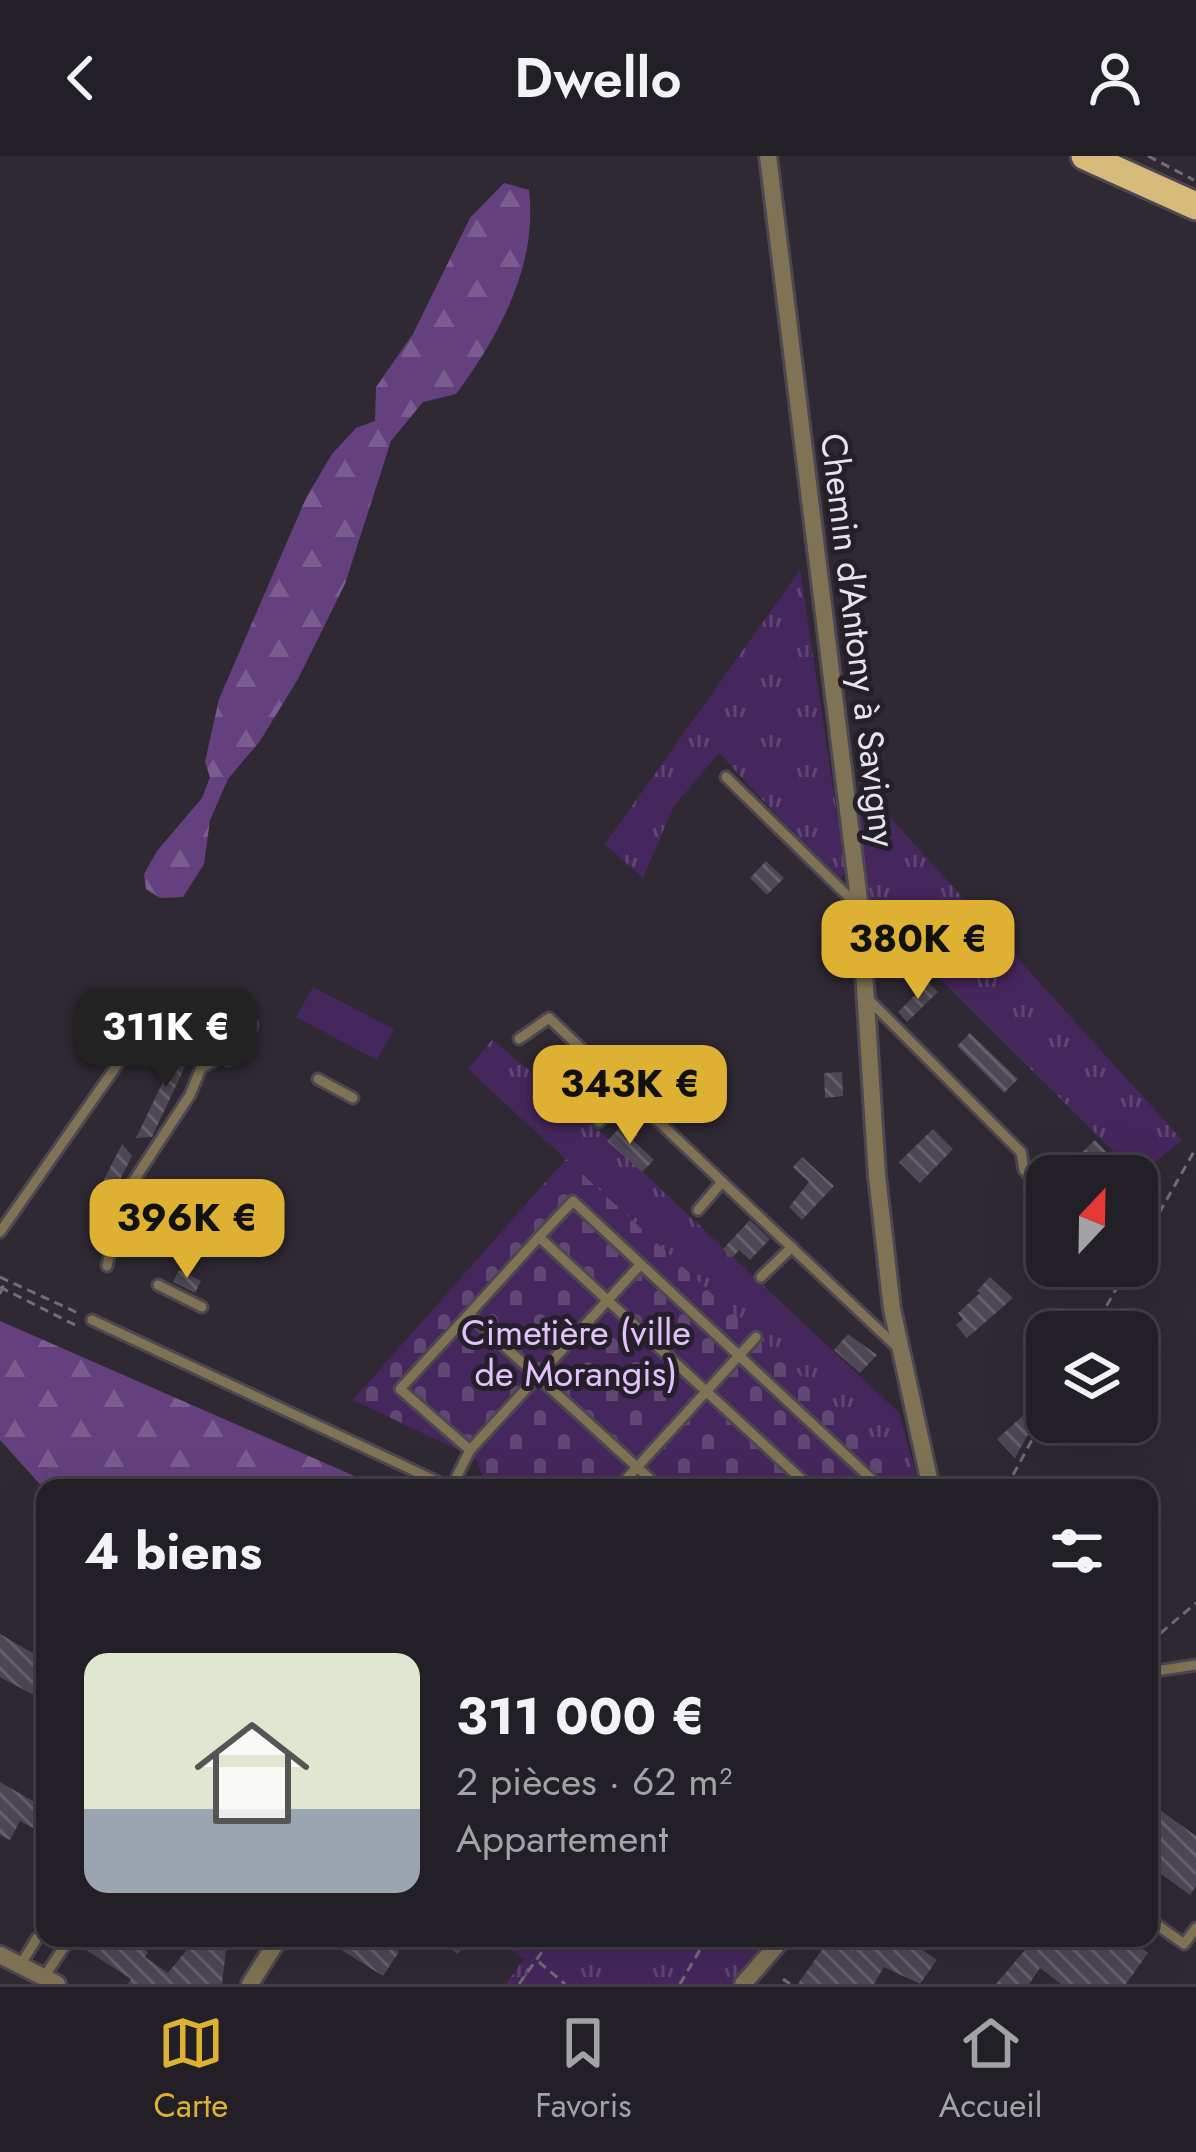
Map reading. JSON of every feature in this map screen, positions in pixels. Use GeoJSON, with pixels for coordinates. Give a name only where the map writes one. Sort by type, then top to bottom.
{"type":"FeatureCollection","features":[{"type":"Feature","properties":{"kind":"main road"},"geometry":{"type":"LineString","coordinates":[[1085,156],[1196,206]]}},
{"type":"Feature","properties":{"kind":"street","name":"Chemin d'Antony à Savigny"},"geometry":{"type":"LineString","coordinates":[[768,156],[860,908],[877,1176],[899,1349],[929,1479]]}},
{"type":"Feature","properties":{"kind":"street"},"geometry":{"type":"LineString","coordinates":[[250,1984],[273,1947]]}},
{"type":"Feature","properties":{"kind":"street"},"geometry":{"type":"LineString","coordinates":[[748,1982],[776,1947]]}},
{"type":"Feature","properties":{"kind":"street"},"geometry":{"type":"LineString","coordinates":[[0,1955],[51,1981]]}},
{"type":"Feature","properties":{"kind":"lane"},"geometry":{"type":"LineString","coordinates":[[726,777],[860,908]]}},
{"type":"Feature","properties":{"kind":"lane"},"geometry":{"type":"LineString","coordinates":[[866,996],[1021,1151],[1026,1172]]}},
{"type":"Feature","properties":{"kind":"lane"},"geometry":{"type":"LineString","coordinates":[[0,1232],[154,1011],[198,1000],[252,1025],[246,1044],[201,1068],[172,1124],[121,1200],[106,1266]]}},
{"type":"Feature","properties":{"kind":"lane"},"geometry":{"type":"LineString","coordinates":[[519,1039],[549,1018],[899,1349]]}},
{"type":"Feature","properties":{"kind":"lane"},"geometry":{"type":"LineString","coordinates":[[550,1074],[576,1045]]}},
{"type":"Feature","properties":{"kind":"lane"},"geometry":{"type":"LineString","coordinates":[[318,1079],[353,1098]]}},
{"type":"Feature","properties":{"kind":"lane"},"geometry":{"type":"LineString","coordinates":[[599,1122],[626,1093]]}},
{"type":"Feature","properties":{"kind":"lane"},"geometry":{"type":"LineString","coordinates":[[698,1210],[722,1182]]}},
{"type":"Feature","properties":{"kind":"lane"},"geometry":{"type":"LineString","coordinates":[[470,1450],[400,1389],[573,1201],[872,1479]]}},
{"type":"Feature","properties":{"kind":"lane"},"geometry":{"type":"LineString","coordinates":[[539,1237],[801,1479]]}},
{"type":"Feature","properties":{"kind":"lane"},"geometry":{"type":"LineString","coordinates":[[761,1277],[792,1247]]}},
{"type":"Feature","properties":{"kind":"lane"},"geometry":{"type":"LineString","coordinates":[[456,1479],[470,1450],[641,1264]]}},
{"type":"Feature","properties":{"kind":"lane"},"geometry":{"type":"LineString","coordinates":[[158,1285],[202,1307]]}},
{"type":"Feature","properties":{"kind":"lane"},"geometry":{"type":"LineString","coordinates":[[469,1315],[649,1479]]}},
{"type":"Feature","properties":{"kind":"lane"},"geometry":{"type":"LineString","coordinates":[[92,1320],[433,1479]]}},
{"type":"Feature","properties":{"kind":"lane"},"geometry":{"type":"LineString","coordinates":[[626,1479],[756,1337]]}},
{"type":"Feature","properties":{"kind":"lane"},"geometry":{"type":"LineString","coordinates":[[1158,1671],[1196,1665]]}},
{"type":"Feature","properties":{"kind":"lane"},"geometry":{"type":"LineString","coordinates":[[1158,1925],[1184,1944],[1196,1928]]}},
{"type":"Feature","properties":{"kind":"lane"},"geometry":{"type":"LineString","coordinates":[[21,1964],[36,1941]]}},
{"type":"Feature","properties":{"kind":"lane"},"geometry":{"type":"LineString","coordinates":[[51,1981],[66,1947]]}},
{"type":"Feature","properties":{"kind":"path"},"geometry":{"type":"LineString","coordinates":[[1148,156],[1196,181]]}},
{"type":"Feature","properties":{"kind":"path"},"geometry":{"type":"LineString","coordinates":[[1158,1215],[1196,1148]]}},
{"type":"Feature","properties":{"kind":"path"},"geometry":{"type":"LineString","coordinates":[[0,1294],[3,1279],[92,1320]]}},
{"type":"Feature","properties":{"kind":"path"},"geometry":{"type":"LineString","coordinates":[[1011,1479],[1030,1443]]}},
{"type":"Feature","properties":{"kind":"path"},"geometry":{"type":"LineString","coordinates":[[1158,1636],[1196,1604]]}},
{"type":"Feature","properties":{"kind":"path"},"geometry":{"type":"LineString","coordinates":[[519,1984],[545,1947]]}},
{"type":"Feature","properties":{"kind":"path"},"geometry":{"type":"LineString","coordinates":[[680,1984],[702,1947]]}},
{"type":"Feature","properties":{"kind":"path"},"geometry":{"type":"LineString","coordinates":[[848,1947],[854,1951]]}},
{"type":"Feature","properties":{"kind":"path"},"geometry":{"type":"LineString","coordinates":[[536,1960],[565,1984]]}},
{"type":"Feature","properties":{"kind":"path"},"geometry":{"type":"LineString","coordinates":[[783,1979],[790,1984]]}},
{"type":"Feature","properties":{"kind":"green space"},"geometry":{"type":"Polygon","coordinates":[[[504,183],[529,190],[530,218],[521,272],[500,324],[456,394],[423,402],[391,441],[345,584],[298,679],[260,741],[228,779],[210,820],[204,864],[183,897],[160,898],[146,889],[144,874],[157,851],[202,798],[210,777],[205,762],[219,699],[306,498],[332,454],[356,428],[375,421],[376,387],[413,334],[470,218],[504,183]]]}},
{"type":"Feature","properties":{"kind":"green space"},"geometry":{"type":"Polygon","coordinates":[[[800,570],[846,873],[838,881],[719,753],[673,807],[643,878],[605,844],[800,570]]]}},
{"type":"Feature","properties":{"kind":"green space"},"geometry":{"type":"Polygon","coordinates":[[[858,782],[1182,1140],[1158,1160],[1158,1155],[1117,1155],[865,904],[858,782]]]}},
{"type":"Feature","properties":{"kind":"green space"},"geometry":{"type":"Polygon","coordinates":[[[313,987],[394,1029],[377,1060],[296,1017],[313,987]]]}},
{"type":"Feature","properties":{"kind":"green space"},"geometry":{"type":"Polygon","coordinates":[[[492,1040],[565,1099],[899,1413],[917,1479],[912,1479],[468,1069],[492,1040]]]}},
{"type":"Feature","properties":{"kind":"green space","name":"Cimetière (ville de Morangis)"},"geometry":{"type":"Polygon","coordinates":[[[566,1159],[913,1479],[484,1479],[475,1458],[353,1400],[566,1159]]]}},
{"type":"Feature","properties":{"kind":"green space"},"geometry":{"type":"Polygon","coordinates":[[[0,1321],[361,1479],[36,1480],[0,1440],[0,1321]]]}},
{"type":"Feature","properties":{"kind":"green space"},"geometry":{"type":"Polygon","coordinates":[[[508,1947],[761,1947],[730,1984],[506,1984],[524,1959],[508,1947]]]}},
{"type":"Feature","properties":{"kind":"building"},"geometry":{"type":"Polygon","coordinates":[[[766,861],[784,878],[767,895],[750,878],[766,861]]]}},
{"type":"Feature","properties":{"kind":"building"},"geometry":{"type":"Polygon","coordinates":[[[928,982],[938,992],[907,1022],[898,1012],[928,982]]]}},
{"type":"Feature","properties":{"kind":"building"},"geometry":{"type":"Polygon","coordinates":[[[970,1033],[1018,1079],[1004,1093],[957,1046],[970,1033]]]}},
{"type":"Feature","properties":{"kind":"building"},"geometry":{"type":"Polygon","coordinates":[[[197,1041],[152,1137],[136,1138],[182,1042],[197,1041]]]}},
{"type":"Feature","properties":{"kind":"building"},"geometry":{"type":"Polygon","coordinates":[[[842,1072],[843,1096],[825,1098],[824,1073],[842,1072]]]}},
{"type":"Feature","properties":{"kind":"building"},"geometry":{"type":"Polygon","coordinates":[[[587,1090],[601,1104],[591,1116],[576,1102],[587,1090]]]}},
{"type":"Feature","properties":{"kind":"building"},"geometry":{"type":"Polygon","coordinates":[[[625,1122],[638,1135],[633,1140],[654,1160],[642,1172],[607,1141],[625,1122]]]}},
{"type":"Feature","properties":{"kind":"building"},"geometry":{"type":"Polygon","coordinates":[[[933,1129],[953,1149],[920,1183],[899,1162],[933,1129]]]}},
{"type":"Feature","properties":{"kind":"building"},"geometry":{"type":"Polygon","coordinates":[[[1095,1140],[1109,1155],[1079,1155],[1095,1140]]]}},
{"type":"Feature","properties":{"kind":"building"},"geometry":{"type":"Polygon","coordinates":[[[122,1144],[132,1156],[108,1203],[99,1190],[122,1144]]]}},
{"type":"Feature","properties":{"kind":"building"},"geometry":{"type":"Polygon","coordinates":[[[802,1157],[834,1186],[802,1220],[789,1207],[809,1182],[793,1167],[802,1157]]]}},
{"type":"Feature","properties":{"kind":"building"},"geometry":{"type":"Polygon","coordinates":[[[750,1220],[770,1239],[750,1260],[739,1250],[732,1258],[723,1249],[750,1220]]]}},
{"type":"Feature","properties":{"kind":"building"},"geometry":{"type":"Polygon","coordinates":[[[179,1270],[201,1281],[195,1293],[173,1282],[179,1270]]]}},
{"type":"Feature","properties":{"kind":"building"},"geometry":{"type":"Polygon","coordinates":[[[990,1277],[1013,1298],[967,1338],[956,1325],[963,1319],[958,1313],[990,1277]]]}},
{"type":"Feature","properties":{"kind":"building"},"geometry":{"type":"Polygon","coordinates":[[[848,1334],[877,1355],[860,1373],[834,1350],[848,1334]]]}},
{"type":"Feature","properties":{"kind":"building"},"geometry":{"type":"Polygon","coordinates":[[[1026,1413],[1026,1438],[1015,1458],[997,1439],[1026,1413]]]}},
{"type":"Feature","properties":{"kind":"building"},"geometry":{"type":"Polygon","coordinates":[[[0,1634],[36,1655],[36,1696],[0,1677],[0,1634]]]}},
{"type":"Feature","properties":{"kind":"building"},"geometry":{"type":"Polygon","coordinates":[[[0,1782],[36,1803],[36,1830],[20,1821],[10,1840],[0,1835],[0,1782]]]}},
{"type":"Feature","properties":{"kind":"building"},"geometry":{"type":"Polygon","coordinates":[[[1158,1809],[1196,1836],[1196,1886],[1190,1895],[1158,1872],[1158,1809]]]}},
{"type":"Feature","properties":{"kind":"building"},"geometry":{"type":"Polygon","coordinates":[[[82,1947],[140,1947],[148,1952],[145,1957],[168,1973],[189,1947],[228,1947],[222,1984],[128,1984],[131,1979],[82,1947]]]}},
{"type":"Feature","properties":{"kind":"building"},"geometry":{"type":"Polygon","coordinates":[[[336,1947],[393,1947],[399,1952],[383,1976],[336,1947]]]}},
{"type":"Feature","properties":{"kind":"building"},"geometry":{"type":"Polygon","coordinates":[[[824,1947],[919,1947],[937,1960],[920,1984],[884,1967],[874,1984],[798,1984],[824,1947]]]}},
{"type":"Feature","properties":{"kind":"building"},"geometry":{"type":"Polygon","coordinates":[[[1027,1947],[1140,1947],[1148,1953],[1126,1984],[1061,1984],[1040,1968],[1029,1984],[996,1984],[1027,1947]]]}}]}
